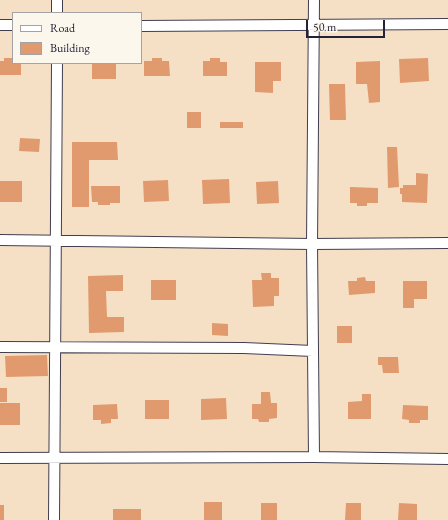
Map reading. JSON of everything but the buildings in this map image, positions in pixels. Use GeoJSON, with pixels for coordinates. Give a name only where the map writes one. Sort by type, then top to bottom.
{"type":"FeatureCollection","features":[{"type":"Feature","properties":{"kind":"street"},"geometry":{"type":"LineString","coordinates":[[57,0],[57,12]]}},
{"type":"Feature","properties":{"kind":"street"},"geometry":{"type":"LineString","coordinates":[[314,0],[312,244],[314,457]]}},
{"type":"Feature","properties":{"kind":"street"},"geometry":{"type":"LineString","coordinates":[[142,26],[448,24]]}},
{"type":"Feature","properties":{"kind":"street"},"geometry":{"type":"LineString","coordinates":[[0,25],[12,25]]}},
{"type":"Feature","properties":{"kind":"street"},"geometry":{"type":"LineString","coordinates":[[54,520],[57,64]]}},
{"type":"Feature","properties":{"kind":"street"},"geometry":{"type":"LineString","coordinates":[[0,240],[312,244],[448,243]]}},
{"type":"Feature","properties":{"kind":"street"},"geometry":{"type":"LineString","coordinates":[[0,347],[244,348],[313,351]]}},
{"type":"Feature","properties":{"kind":"street"},"geometry":{"type":"LineString","coordinates":[[0,458],[314,457],[448,459]]}}]}
